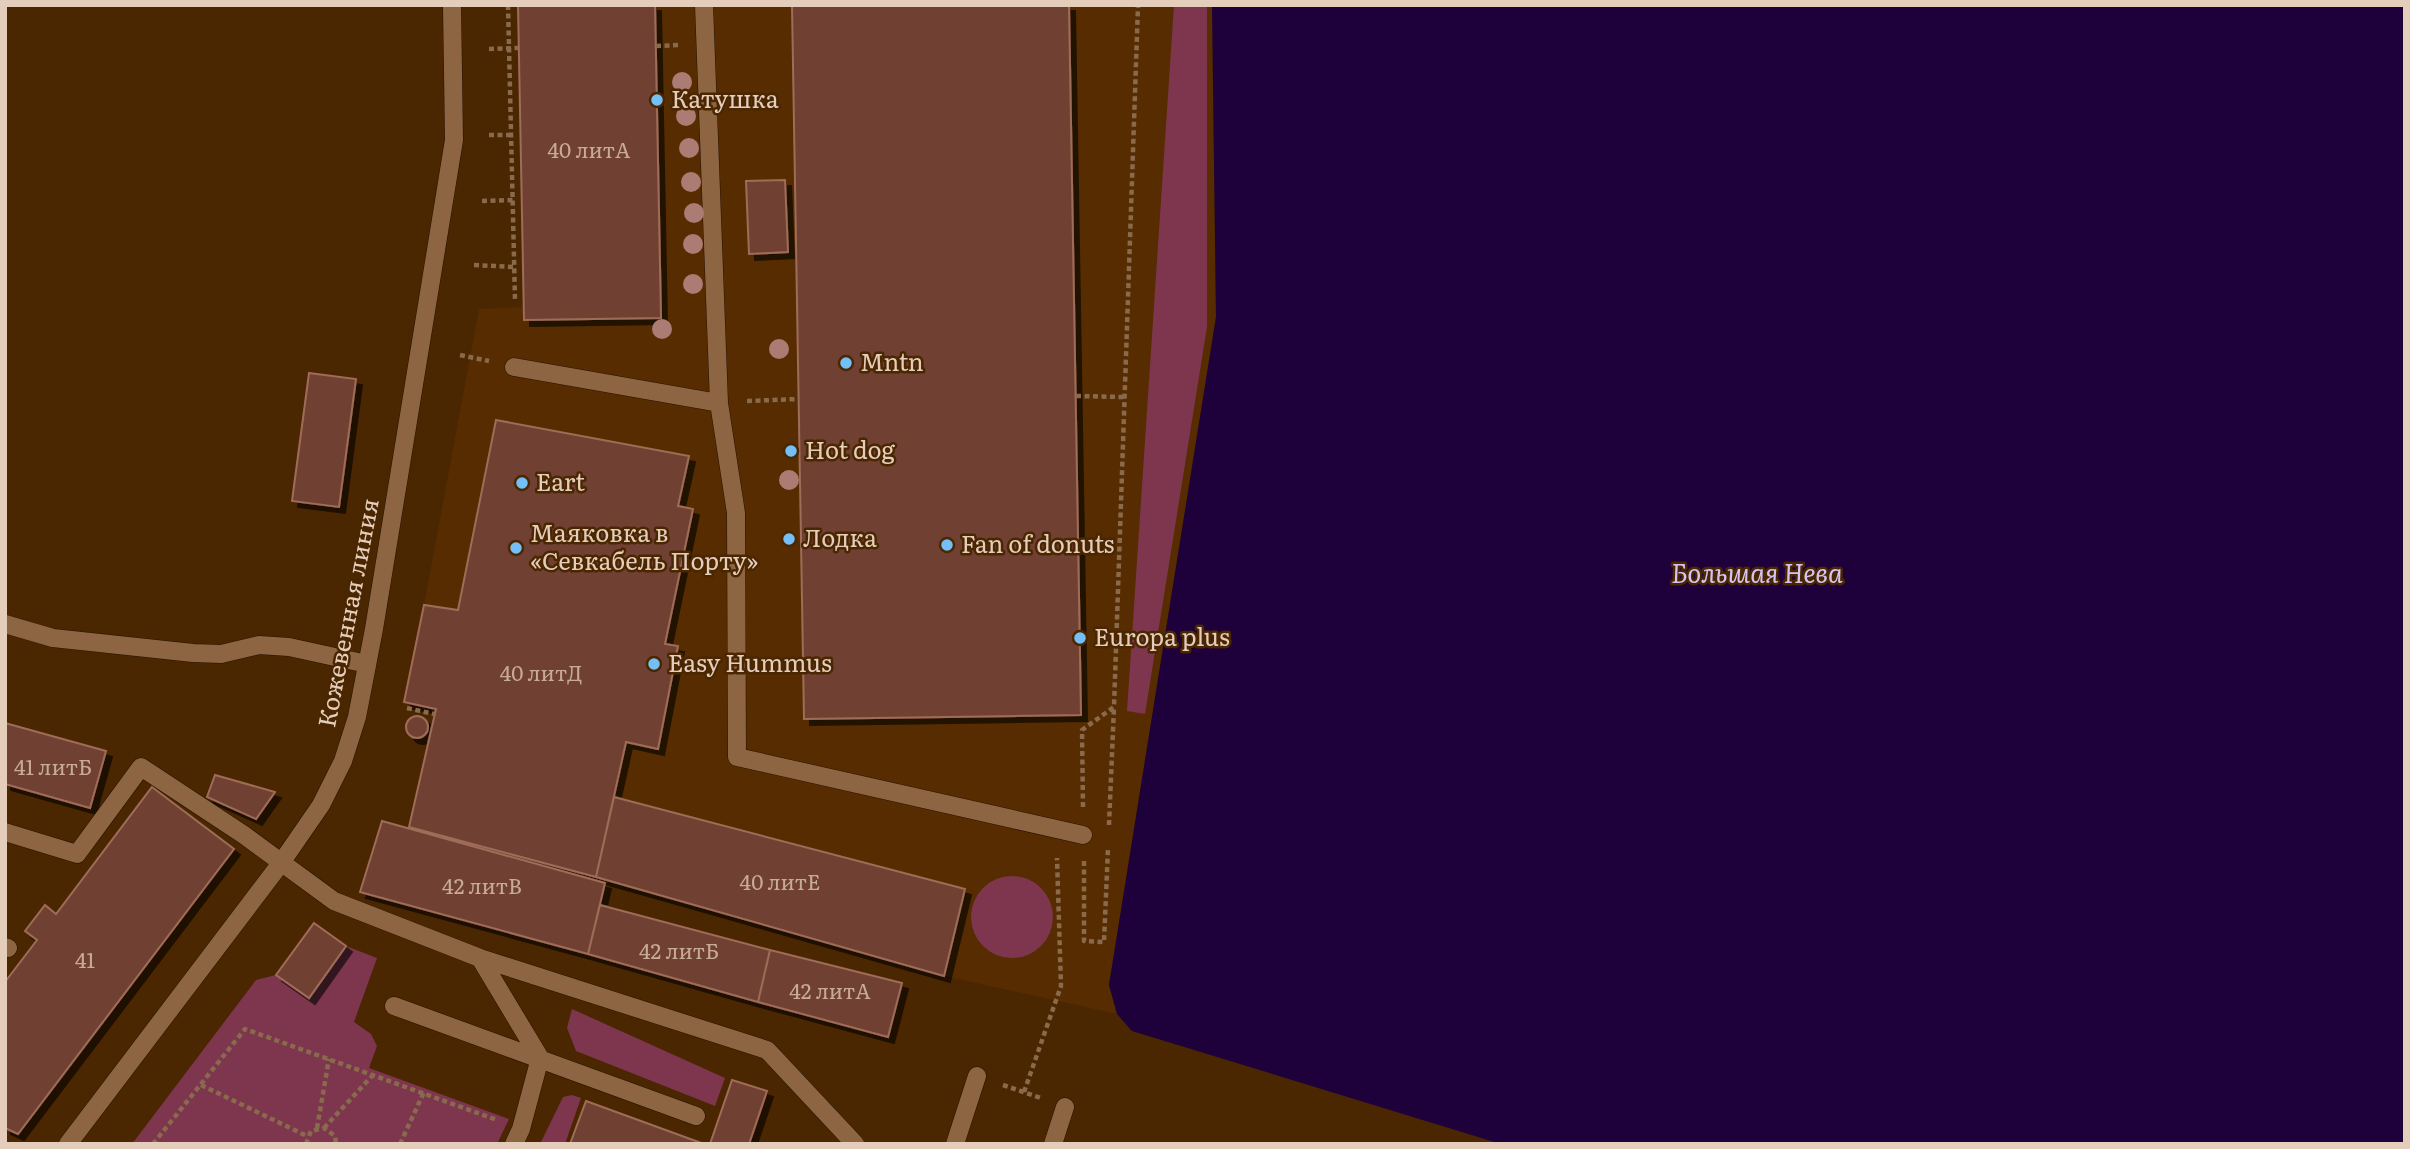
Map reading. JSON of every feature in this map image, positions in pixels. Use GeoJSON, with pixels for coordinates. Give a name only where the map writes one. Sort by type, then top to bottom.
{"type":"FeatureCollection","features":[{"type":"Feature","properties":{"kind":"street","name":"Кожевенная линия"},"geometry":{"type":"LineString","coordinates":[[68,1144],[281,863],[321,806],[343,761],[357,717],[367,664],[422,347],[454,140],[452,5]]}},
{"type":"Feature","properties":{"kind":"street"},"geometry":{"type":"LineString","coordinates":[[704,5],[719,403],[737,513],[737,757],[1083,835]]}},
{"type":"Feature","properties":{"kind":"street"},"geometry":{"type":"LineString","coordinates":[[514,367],[719,403]]}},
{"type":"Feature","properties":{"kind":"street"},"geometry":{"type":"LineString","coordinates":[[5,624],[53,638],[221,654],[259,645],[279,646],[367,664]]}},
{"type":"Feature","properties":{"kind":"street"},"geometry":{"type":"LineString","coordinates":[[5,832],[76,854],[141,767],[244,835],[334,901],[480,958],[767,1049],[855,1144]]}},
{"type":"Feature","properties":{"kind":"street"},"geometry":{"type":"LineString","coordinates":[[480,958],[540,1058],[521,1129],[514,1144]]}},
{"type":"Feature","properties":{"kind":"street"},"geometry":{"type":"LineString","coordinates":[[394,1006],[696,1116]]}},
{"type":"Feature","properties":{"kind":"street"},"geometry":{"type":"LineString","coordinates":[[955,1144],[977,1076]]}},
{"type":"Feature","properties":{"kind":"street"},"geometry":{"type":"LineString","coordinates":[[1053,1144],[1065,1107]]}},
{"type":"Feature","properties":{"kind":"path"},"geometry":{"type":"LineString","coordinates":[[508,5],[515,300]]}},
{"type":"Feature","properties":{"kind":"path"},"geometry":{"type":"LineString","coordinates":[[1084,941],[1082,730],[1114,707],[1138,5]]}},
{"type":"Feature","properties":{"kind":"path"},"geometry":{"type":"LineString","coordinates":[[489,49],[519,48]]}},
{"type":"Feature","properties":{"kind":"path"},"geometry":{"type":"LineString","coordinates":[[489,135],[512,135]]}},
{"type":"Feature","properties":{"kind":"path"},"geometry":{"type":"LineString","coordinates":[[482,201],[513,200]]}},
{"type":"Feature","properties":{"kind":"path"},"geometry":{"type":"LineString","coordinates":[[474,265],[514,267]]}},
{"type":"Feature","properties":{"kind":"path"},"geometry":{"type":"LineString","coordinates":[[1076,396],[1123,397]]}},
{"type":"Feature","properties":{"kind":"path"},"geometry":{"type":"LineString","coordinates":[[719,403],[798,399]]}},
{"type":"Feature","properties":{"kind":"path"},"geometry":{"type":"LineString","coordinates":[[407,708],[435,714]]}},
{"type":"Feature","properties":{"kind":"path"},"geometry":{"type":"LineString","coordinates":[[1024,1093],[1061,986],[1056,829]]}},
{"type":"Feature","properties":{"kind":"path"},"geometry":{"type":"LineString","coordinates":[[153,1144],[245,1029],[507,1124]]}},
{"type":"Feature","properties":{"kind":"path"},"geometry":{"type":"LineString","coordinates":[[317,1128],[329,1059]]}},
{"type":"Feature","properties":{"kind":"path"},"geometry":{"type":"LineString","coordinates":[[324,1128],[373,1075]]}},
{"type":"Feature","properties":{"kind":"path"},"geometry":{"type":"LineString","coordinates":[[977,1076],[1065,1107]]}},
{"type":"Feature","properties":{"kind":"path"},"geometry":{"type":"LineString","coordinates":[[201,1084],[307,1136]]}},
{"type":"Feature","properties":{"kind":"path"},"geometry":{"type":"LineString","coordinates":[[400,1144],[424,1092]]}},
{"type":"Feature","properties":{"kind":"path"},"geometry":{"type":"LineString","coordinates":[[306,1144],[307,1136],[317,1128],[324,1128],[335,1136],[336,1144]]}},
{"type":"Feature","properties":{"kind":"shaded area"},"geometry":{"type":"Polygon","coordinates":[[[518,5],[1212,5],[1216,317],[1109,985],[1117,1014],[944,976],[409,827],[436,709],[424,605],[479,309],[524,307],[518,5]]]}},
{"type":"Feature","properties":{"kind":"shaded area"},"geometry":{"type":"Polygon","coordinates":[[[1174,5],[1207,5],[1207,327],[1145,714],[1127,711],[1174,5]]]}},
{"type":"Feature","properties":{"kind":"shaded area"},"geometry":{"type":"Polygon","coordinates":[[[1012,876],[1028,879],[1041,888],[1050,901],[1053,917],[1050,933],[1041,946],[1028,955],[1012,958],[996,955],[983,946],[974,933],[971,917],[974,901],[983,888],[996,879],[1012,876]]]}},
{"type":"Feature","properties":{"kind":"shaded area"},"geometry":{"type":"Polygon","coordinates":[[[346,946],[377,958],[354,1022],[371,1034],[377,1046],[369,1068],[509,1119],[497,1144],[132,1144],[256,980],[276,975],[309,998],[346,946]]]}},
{"type":"Feature","properties":{"kind":"shaded area"},"geometry":{"type":"Polygon","coordinates":[[[572,1009],[725,1078],[715,1106],[576,1051],[567,1028],[572,1009]]]}},
{"type":"Feature","properties":{"kind":"shaded area"},"geometry":{"type":"Polygon","coordinates":[[[572,1095],[581,1098],[565,1144],[540,1144],[563,1097],[572,1095]]]}},
{"type":"Feature","properties":{"kind":"water","name":"Большая Нева"},"geometry":{"type":"Polygon","coordinates":[[[1212,5],[2405,5],[2405,1144],[1501,1144],[1132,1031],[1117,1014],[1109,985],[1216,317],[1212,5]]]}},
{"type":"Feature","properties":{"kind":"building"},"geometry":{"type":"Polygon","coordinates":[[[518,5],[655,5],[661,318],[524,320],[518,5]]]}},
{"type":"Feature","properties":{"kind":"building"},"geometry":{"type":"Polygon","coordinates":[[[792,5],[1069,5],[1081,715],[804,719],[792,5]]]}},
{"type":"Feature","properties":{"kind":"building"},"geometry":{"type":"Polygon","coordinates":[[[785,180],[788,252],[749,254],[746,181],[785,180]]]}},
{"type":"Feature","properties":{"kind":"building"},"geometry":{"type":"Polygon","coordinates":[[[309,373],[356,379],[339,507],[292,501],[309,373]]]}},
{"type":"Feature","properties":{"kind":"building"},"geometry":{"type":"Polygon","coordinates":[[[496,420],[689,456],[678,506],[693,509],[665,644],[678,646],[658,749],[626,742],[596,877],[409,827],[436,709],[404,702],[424,605],[458,610],[496,420]]]}},
{"type":"Feature","properties":{"kind":"building"},"geometry":{"type":"Polygon","coordinates":[[[417,716],[425,719],[428,727],[425,735],[417,738],[409,735],[406,727],[409,719],[417,716]]]}},
{"type":"Feature","properties":{"kind":"building"},"geometry":{"type":"Polygon","coordinates":[[[5,723],[106,751],[90,808],[5,784],[5,723]]]}},
{"type":"Feature","properties":{"kind":"building"},"geometry":{"type":"Polygon","coordinates":[[[215,775],[275,792],[256,819],[207,797],[215,775]]]}},
{"type":"Feature","properties":{"kind":"building"},"geometry":{"type":"Polygon","coordinates":[[[152,787],[234,849],[18,1134],[5,1128],[5,982],[37,940],[25,931],[45,905],[56,914],[152,787]]]}},
{"type":"Feature","properties":{"kind":"building"},"geometry":{"type":"Polygon","coordinates":[[[614,797],[965,889],[944,976],[596,877],[614,797]]]}},
{"type":"Feature","properties":{"kind":"building"},"geometry":{"type":"Polygon","coordinates":[[[382,821],[605,883],[588,954],[360,892],[382,821]]]}},
{"type":"Feature","properties":{"kind":"building"},"geometry":{"type":"Polygon","coordinates":[[[600,905],[770,950],[758,1002],[588,954],[600,905]]]}},
{"type":"Feature","properties":{"kind":"building"},"geometry":{"type":"Polygon","coordinates":[[[314,923],[346,946],[309,998],[276,975],[314,923]]]}},
{"type":"Feature","properties":{"kind":"building"},"geometry":{"type":"Polygon","coordinates":[[[770,950],[902,983],[888,1037],[758,1002],[770,950]]]}},
{"type":"Feature","properties":{"kind":"building"},"geometry":{"type":"Polygon","coordinates":[[[732,1080],[767,1091],[749,1144],[710,1144],[732,1080]]]}},
{"type":"Feature","properties":{"kind":"building"},"geometry":{"type":"Polygon","coordinates":[[[586,1101],[704,1144],[570,1144],[586,1101]]]}},
{"type":"Feature","properties":{"kind":"place","name":"Катушка"},"geometry":{"type":"Point","coordinates":[657,100]}},
{"type":"Feature","properties":{"kind":"place","name":"Mntn"},"geometry":{"type":"Point","coordinates":[846,363]}},
{"type":"Feature","properties":{"kind":"place","name":"Hot dog"},"geometry":{"type":"Point","coordinates":[791,451]}},
{"type":"Feature","properties":{"kind":"place","name":"Eart"},"geometry":{"type":"Point","coordinates":[522,483]}},
{"type":"Feature","properties":{"kind":"place","name":"Лодка"},"geometry":{"type":"Point","coordinates":[789,539]}},
{"type":"Feature","properties":{"kind":"place","name":"Fan of donuts"},"geometry":{"type":"Point","coordinates":[947,545]}},
{"type":"Feature","properties":{"kind":"place","name":"Маяковка в «Севкабель Порту»"},"geometry":{"type":"Point","coordinates":[516,548]}},
{"type":"Feature","properties":{"kind":"place","name":"Europa plus"},"geometry":{"type":"Point","coordinates":[1080,638]}},
{"type":"Feature","properties":{"kind":"place","name":"Easy Hummus"},"geometry":{"type":"Point","coordinates":[654,664]}}]}
